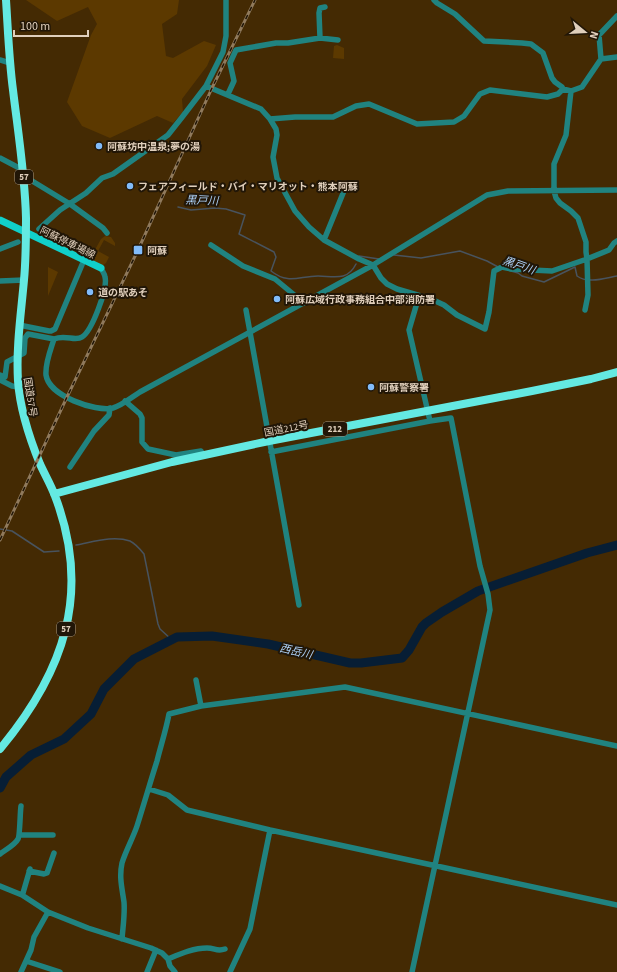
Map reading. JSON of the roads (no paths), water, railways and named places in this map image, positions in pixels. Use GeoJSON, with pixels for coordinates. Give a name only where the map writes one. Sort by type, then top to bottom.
{"type":"FeatureCollection","features":[{"type":"Feature","properties":{"kind":"highway","name":"国道57号"},"geometry":{"type":"LineString","coordinates":[[0,749],[18,727],[38,697],[55,664],[65,633],[70,610],[71,574],[66,532],[54,494],[33,445],[21,404],[17,354],[24,280],[26,232],[23,173],[10,62],[6,0]]}},
{"type":"Feature","properties":{"kind":"highway","name":"国道212号"},"geometry":{"type":"LineString","coordinates":[[54,494],[203,455],[269,441],[539,390],[617,372]]}},
{"type":"Feature","properties":{"kind":"main road","name":"阿蘇停車場線"},"geometry":{"type":"LineString","coordinates":[[0,220],[101,268]]}},
{"type":"Feature","properties":{"kind":"street"},"geometry":{"type":"LineString","coordinates":[[39,229],[60,210],[86,193],[102,178],[113,174],[168,135],[206,86],[220,61],[225,46],[227,16],[226,0]]}},
{"type":"Feature","properties":{"kind":"street"},"geometry":{"type":"LineString","coordinates":[[434,0],[436,3],[455,14],[484,41],[531,44],[536,47],[543,53],[552,78],[564,89],[571,91],[582,87],[601,59],[599,35],[617,16]]}},
{"type":"Feature","properties":{"kind":"street"},"geometry":{"type":"LineString","coordinates":[[320,38],[318,13],[320,8],[325,6]]}},
{"type":"Feature","properties":{"kind":"street"},"geometry":{"type":"LineString","coordinates":[[228,94],[234,81],[230,63],[236,50],[276,42],[288,43],[320,38],[338,40]]}},
{"type":"Feature","properties":{"kind":"street"},"geometry":{"type":"LineString","coordinates":[[601,59],[617,57]]}},
{"type":"Feature","properties":{"kind":"street"},"geometry":{"type":"LineString","coordinates":[[0,60],[10,62]]}},
{"type":"Feature","properties":{"kind":"street"},"geometry":{"type":"LineString","coordinates":[[206,86],[261,109],[270,119],[276,129],[277,135],[273,157],[277,178],[295,211],[309,227],[324,240],[373,265],[381,278],[387,284],[397,289],[431,299],[444,305],[457,315],[486,329],[494,271],[502,267],[511,269],[552,271],[587,260],[609,250],[614,242],[617,241]]}},
{"type":"Feature","properties":{"kind":"street"},"geometry":{"type":"LineString","coordinates":[[270,119],[295,117],[333,117],[356,106],[370,104],[417,124],[454,122],[464,116],[480,94],[490,90],[546,97],[558,94],[564,89]]}},
{"type":"Feature","properties":{"kind":"street"},"geometry":{"type":"LineString","coordinates":[[571,91],[566,135],[554,164],[554,190],[556,198],[560,204],[571,211],[578,218],[586,242],[589,283],[585,310]]}},
{"type":"Feature","properties":{"kind":"street"},"geometry":{"type":"LineString","coordinates":[[0,158],[70,204],[103,228],[107,233]]}},
{"type":"Feature","properties":{"kind":"street"},"geometry":{"type":"LineString","coordinates":[[324,240],[346,186]]}},
{"type":"Feature","properties":{"kind":"street"},"geometry":{"type":"LineString","coordinates":[[54,339],[46,367],[46,375],[51,386],[60,394],[84,405],[93,408],[114,408],[140,392],[373,265],[487,195],[508,191],[617,190]]}},
{"type":"Feature","properties":{"kind":"street"},"geometry":{"type":"LineString","coordinates":[[0,249],[18,242]]}},
{"type":"Feature","properties":{"kind":"street"},"geometry":{"type":"LineString","coordinates":[[211,245],[243,266],[275,279],[304,303]]}},
{"type":"Feature","properties":{"kind":"street"},"geometry":{"type":"LineString","coordinates":[[19,325],[51,332],[55,328],[84,260]]}},
{"type":"Feature","properties":{"kind":"street"},"geometry":{"type":"LineString","coordinates":[[0,375],[5,377],[7,362],[24,353],[25,338],[28,334],[54,339],[60,336],[79,339],[86,332],[104,296],[106,277],[101,268]]}},
{"type":"Feature","properties":{"kind":"street"},"geometry":{"type":"LineString","coordinates":[[0,281],[24,280]]}},
{"type":"Feature","properties":{"kind":"street"},"geometry":{"type":"LineString","coordinates":[[419,296],[409,330],[430,421]]}},
{"type":"Feature","properties":{"kind":"street"},"geometry":{"type":"LineString","coordinates":[[246,310],[299,605]]}},
{"type":"Feature","properties":{"kind":"street"},"geometry":{"type":"LineString","coordinates":[[0,380],[12,386],[19,386]]}},
{"type":"Feature","properties":{"kind":"street"},"geometry":{"type":"LineString","coordinates":[[126,401],[140,414],[142,418],[142,442],[148,449],[176,455],[201,451],[203,455]]}},
{"type":"Feature","properties":{"kind":"street"},"geometry":{"type":"LineString","coordinates":[[70,467],[94,431],[109,415],[110,408]]}},
{"type":"Feature","properties":{"kind":"street"},"geometry":{"type":"LineString","coordinates":[[271,452],[451,418],[482,574],[488,594],[490,610],[412,972]]}},
{"type":"Feature","properties":{"kind":"street"},"geometry":{"type":"LineString","coordinates":[[196,680],[201,706]]}},
{"type":"Feature","properties":{"kind":"street"},"geometry":{"type":"LineString","coordinates":[[122,939],[124,902],[120,876],[122,863],[149,789],[166,734],[169,714],[201,706],[345,687],[617,746]]}},
{"type":"Feature","properties":{"kind":"street"},"geometry":{"type":"LineString","coordinates":[[149,789],[168,795],[187,810],[270,830],[617,905]]}},
{"type":"Feature","properties":{"kind":"street"},"geometry":{"type":"LineString","coordinates":[[0,854],[17,840],[19,835],[21,806]]}},
{"type":"Feature","properties":{"kind":"street"},"geometry":{"type":"LineString","coordinates":[[230,972],[250,929],[270,830]]}},
{"type":"Feature","properties":{"kind":"street"},"geometry":{"type":"LineString","coordinates":[[19,835],[53,835]]}},
{"type":"Feature","properties":{"kind":"street"},"geometry":{"type":"LineString","coordinates":[[22,895],[24,893],[29,870],[44,874],[47,873],[54,853]]}},
{"type":"Feature","properties":{"kind":"street"},"geometry":{"type":"LineString","coordinates":[[0,886],[22,895],[48,912],[88,928],[156,950],[168,959],[170,966],[175,972]]}},
{"type":"Feature","properties":{"kind":"street"},"geometry":{"type":"LineString","coordinates":[[21,972],[34,937],[48,912]]}},
{"type":"Feature","properties":{"kind":"street"},"geometry":{"type":"LineString","coordinates":[[168,959],[193,950],[208,948],[220,951],[225,949]]}},
{"type":"Feature","properties":{"kind":"street"},"geometry":{"type":"LineString","coordinates":[[147,972],[156,950]]}},
{"type":"Feature","properties":{"kind":"street"},"geometry":{"type":"LineString","coordinates":[[26,961],[60,972]]}},
{"type":"Feature","properties":{"kind":"waterway","name":"黒戸川"},"geometry":{"type":"LineString","coordinates":[[178,207],[191,210],[215,208],[226,209],[245,215],[239,234],[274,252],[276,257],[271,271],[283,278],[294,279],[311,276],[340,277],[349,273],[356,264]]}},
{"type":"Feature","properties":{"kind":"waterway","name":"黒戸川"},"geometry":{"type":"LineString","coordinates":[[394,255],[421,258],[460,251],[487,261],[498,267]]}},
{"type":"Feature","properties":{"kind":"waterway","name":"黒戸川"},"geometry":{"type":"LineString","coordinates":[[359,256],[379,259]]}},
{"type":"Feature","properties":{"kind":"waterway","name":"黒戸川"},"geometry":{"type":"LineString","coordinates":[[511,271],[522,276],[544,282],[575,267],[577,276],[586,280],[597,280],[617,276]]}},
{"type":"Feature","properties":{"kind":"waterway"},"geometry":{"type":"LineString","coordinates":[[0,529],[12,531],[44,552],[59,551]]}},
{"type":"Feature","properties":{"kind":"waterway"},"geometry":{"type":"LineString","coordinates":[[76,545],[110,539],[123,539],[130,541],[138,547],[144,554],[158,624],[160,629],[172,640]]}},
{"type":"Feature","properties":{"kind":"waterway","name":"西岳川"},"geometry":{"type":"LineString","coordinates":[[0,788],[6,777],[31,755],[64,739],[91,714],[104,689],[134,659],[177,637],[212,636],[268,644],[350,663],[402,658],[409,650],[422,627],[426,623],[478,591],[587,553],[617,545]]}},
{"type":"Feature","properties":{"kind":"railway"},"geometry":{"type":"LineString","coordinates":[[0,540],[138,250],[212,88],[255,0]]}},
{"type":"Feature","properties":{"kind":"place","name":"阿蘇坊中温泉;夢の湯"},"geometry":{"type":"Point","coordinates":[99,146]}},
{"type":"Feature","properties":{"kind":"place","name":"フェアフィールド・バイ・マリオット・熊本阿蘇"},"geometry":{"type":"Point","coordinates":[130,186]}},
{"type":"Feature","properties":{"kind":"place","name":"阿蘇"},"geometry":{"type":"Point","coordinates":[138,250]}},
{"type":"Feature","properties":{"kind":"place","name":"道の駅あそ"},"geometry":{"type":"Point","coordinates":[90,292]}},
{"type":"Feature","properties":{"kind":"place","name":"阿蘇広域行政事務組合中部消防署"},"geometry":{"type":"Point","coordinates":[277,299]}},
{"type":"Feature","properties":{"kind":"place","name":"阿蘇警察署"},"geometry":{"type":"Point","coordinates":[371,387]}}]}
